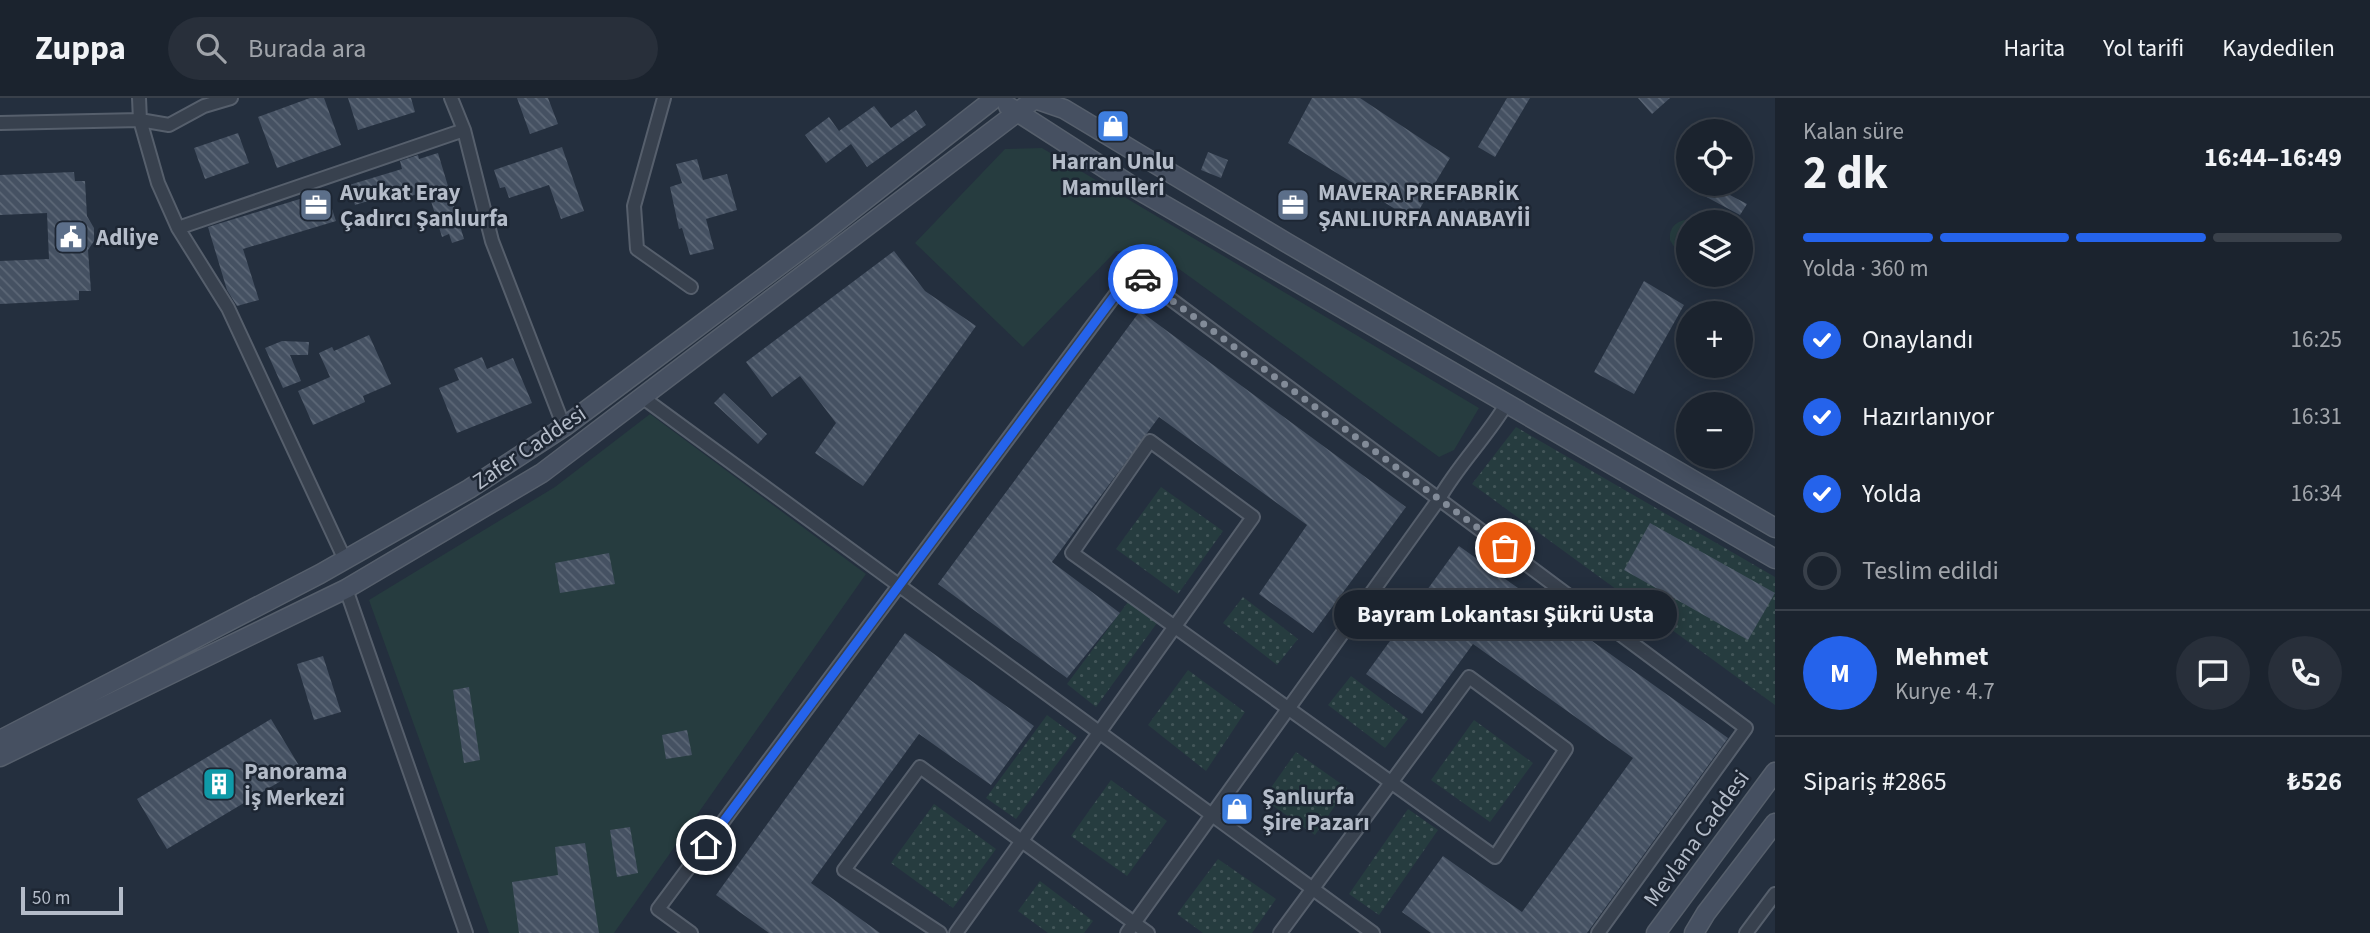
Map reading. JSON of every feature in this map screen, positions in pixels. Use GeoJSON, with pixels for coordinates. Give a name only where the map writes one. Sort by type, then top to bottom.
{"type":"FeatureCollection","features":[{"type":"Feature","properties":{"kind":"main road"},"geometry":{"type":"LineString","coordinates":[[995,98],[1140,191],[1775,559]]}},
{"type":"Feature","properties":{"kind":"main road","name":"Zafer Caddesi"},"geometry":{"type":"LineString","coordinates":[[0,740],[345,560],[469,489],[564,427],[819,236],[995,98]]}},
{"type":"Feature","properties":{"kind":"main road"},"geometry":{"type":"LineString","coordinates":[[1034,99],[1064,109],[1287,243],[1775,528]]}},
{"type":"Feature","properties":{"kind":"main road","name":"Zafer Caddesi"},"geometry":{"type":"LineString","coordinates":[[0,757],[346,590],[542,473],[1034,99]]}},
{"type":"Feature","properties":{"kind":"main road","name":"Mevlana Caddesi"},"geometry":{"type":"LineString","coordinates":[[1656,933],[1775,772]]}},
{"type":"Feature","properties":{"kind":"main road"},"geometry":{"type":"LineString","coordinates":[[1694,933],[1775,822]]}},
{"type":"Feature","properties":{"kind":"street"},"geometry":{"type":"LineString","coordinates":[[139,98],[140,120],[159,183],[178,228],[228,308],[345,560]]}},
{"type":"Feature","properties":{"kind":"street"},"geometry":{"type":"LineString","coordinates":[[0,123],[140,120],[169,125],[204,106],[231,98]]}},
{"type":"Feature","properties":{"kind":"street"},"geometry":{"type":"LineString","coordinates":[[451,98],[464,130],[492,241],[564,427]]}},
{"type":"Feature","properties":{"kind":"street"},"geometry":{"type":"LineString","coordinates":[[664,98],[634,206],[637,248],[691,287]]}},
{"type":"Feature","properties":{"kind":"street"},"geometry":{"type":"LineString","coordinates":[[178,228],[464,130]]}},
{"type":"Feature","properties":{"kind":"street"},"geometry":{"type":"LineString","coordinates":[[691,933],[658,909],[1133,271],[1746,728],[1598,933]]}},
{"type":"Feature","properties":{"kind":"street"},"geometry":{"type":"LineString","coordinates":[[642,397],[1373,933]]}},
{"type":"Feature","properties":{"kind":"street"},"geometry":{"type":"LineString","coordinates":[[1130,928],[1439,499],[1448,482],[1494,425],[1507,403]]}},
{"type":"Feature","properties":{"kind":"street"},"geometry":{"type":"LineString","coordinates":[[956,933],[1174,626],[1253,517],[1150,441],[1072,553],[1174,626],[1288,708],[1391,783],[1495,857],[1566,749],[1469,677],[1391,783],[1313,889],[1280,933]]}},
{"type":"Feature","properties":{"kind":"street"},"geometry":{"type":"LineString","coordinates":[[346,590],[466,933]]}},
{"type":"Feature","properties":{"kind":"street"},"geometry":{"type":"LineString","coordinates":[[940,933],[845,870],[920,767],[1021,841],[1130,928],[1148,933]]}},
{"type":"Feature","properties":{"kind":"street"},"geometry":{"type":"LineString","coordinates":[[1746,933],[1775,894]]}},
{"type":"Feature","properties":{"kind":"green space"},"geometry":{"type":"Polygon","coordinates":[[[1042,148],[1479,408],[1454,450],[1439,457],[1157,253],[1116,251],[1023,347],[915,243],[1005,149],[1042,148]]]}},
{"type":"Feature","properties":{"kind":"green space"},"geometry":{"type":"Polygon","coordinates":[[[1676,224],[1676,248],[1670,240],[1676,224]]]}},
{"type":"Feature","properties":{"kind":"green space"},"geometry":{"type":"Polygon","coordinates":[[[650,414],[866,574],[614,933],[489,933],[369,600],[555,487],[650,414]]]}},
{"type":"Feature","properties":{"kind":"green space"},"geometry":{"type":"Polygon","coordinates":[[[1516,427],[1775,577],[1775,705],[1472,484],[1516,427]]]}},
{"type":"Feature","properties":{"kind":"green space"},"geometry":{"type":"Polygon","coordinates":[[[1161,487],[1223,531],[1178,594],[1116,549],[1161,487]]]}},
{"type":"Feature","properties":{"kind":"green space"},"geometry":{"type":"Polygon","coordinates":[[[1243,597],[1298,639],[1277,665],[1223,623],[1243,597]]]}},
{"type":"Feature","properties":{"kind":"green space"},"geometry":{"type":"Polygon","coordinates":[[[1128,602],[1157,623],[1096,707],[1067,684],[1128,602]]]}},
{"type":"Feature","properties":{"kind":"green space"},"geometry":{"type":"Polygon","coordinates":[[[1188,670],[1245,712],[1206,771],[1148,725],[1188,670]]]}},
{"type":"Feature","properties":{"kind":"green space"},"geometry":{"type":"Polygon","coordinates":[[[1351,676],[1408,719],[1385,748],[1328,705],[1351,676]]]}},
{"type":"Feature","properties":{"kind":"green space"},"geometry":{"type":"Polygon","coordinates":[[[1047,715],[1077,737],[1016,819],[986,798],[1047,715]]]}},
{"type":"Feature","properties":{"kind":"green space"},"geometry":{"type":"Polygon","coordinates":[[[1474,720],[1533,763],[1490,822],[1431,780],[1474,720]]]}},
{"type":"Feature","properties":{"kind":"green space"},"geometry":{"type":"Polygon","coordinates":[[[1296,752],[1347,788],[1315,835],[1263,799],[1296,752]]]}},
{"type":"Feature","properties":{"kind":"green space"},"geometry":{"type":"Polygon","coordinates":[[[1111,780],[1167,821],[1127,876],[1071,836],[1111,780]]]}},
{"type":"Feature","properties":{"kind":"green space"},"geometry":{"type":"Polygon","coordinates":[[[934,804],[996,849],[953,908],[891,863],[934,804]]]}},
{"type":"Feature","properties":{"kind":"green space"},"geometry":{"type":"Polygon","coordinates":[[[1408,809],[1438,830],[1379,915],[1349,894],[1408,809]]]}},
{"type":"Feature","properties":{"kind":"green space"},"geometry":{"type":"Polygon","coordinates":[[[1218,859],[1276,899],[1252,933],[1203,933],[1177,914],[1218,859]]]}},
{"type":"Feature","properties":{"kind":"green space"},"geometry":{"type":"Polygon","coordinates":[[[1040,881],[1093,921],[1084,933],[1048,933],[1018,911],[1040,881]]]}},
{"type":"Feature","properties":{"kind":"building"},"geometry":{"type":"Polygon","coordinates":[[[310,98],[324,98],[341,145],[277,168],[258,117],[310,98]]]}},
{"type":"Feature","properties":{"kind":"building"},"geometry":{"type":"Polygon","coordinates":[[[348,98],[411,98],[415,112],[358,130],[348,98]]]}},
{"type":"Feature","properties":{"kind":"building"},"geometry":{"type":"Polygon","coordinates":[[[517,98],[548,98],[558,124],[530,134],[517,98]]]}},
{"type":"Feature","properties":{"kind":"building"},"geometry":{"type":"Polygon","coordinates":[[[1312,98],[1360,98],[1450,158],[1413,220],[1288,143],[1312,98]]]}},
{"type":"Feature","properties":{"kind":"building"},"geometry":{"type":"Polygon","coordinates":[[[1507,98],[1530,98],[1495,157],[1478,147],[1507,98]]]}},
{"type":"Feature","properties":{"kind":"building"},"geometry":{"type":"Polygon","coordinates":[[[1638,98],[1670,98],[1652,114],[1638,98]]]}},
{"type":"Feature","properties":{"kind":"building"},"geometry":{"type":"Polygon","coordinates":[[[874,106],[891,128],[916,110],[926,125],[867,167],[851,144],[826,163],[805,135],[829,117],[839,131],[874,106]]]}},
{"type":"Feature","properties":{"kind":"building"},"geometry":{"type":"Polygon","coordinates":[[[238,133],[249,163],[205,179],[194,148],[238,133]]]}},
{"type":"Feature","properties":{"kind":"building"},"geometry":{"type":"Polygon","coordinates":[[[562,147],[584,211],[561,219],[549,185],[509,198],[505,187],[500,188],[494,170],[562,147]]]}},
{"type":"Feature","properties":{"kind":"building"},"geometry":{"type":"Polygon","coordinates":[[[1208,152],[1228,160],[1221,178],[1201,170],[1208,152]]]}},
{"type":"Feature","properties":{"kind":"building"},"geometry":{"type":"Polygon","coordinates":[[[438,153],[464,239],[452,243],[449,234],[442,237],[428,191],[400,199],[398,192],[355,205],[349,185],[402,169],[400,161],[418,155],[419,159],[438,153]]]}},
{"type":"Feature","properties":{"kind":"building"},"geometry":{"type":"Polygon","coordinates":[[[697,159],[703,180],[727,174],[737,210],[706,219],[714,249],[690,255],[682,228],[679,229],[670,187],[682,183],[676,164],[697,159]]]}},
{"type":"Feature","properties":{"kind":"building","name":"Adliye"},"geometry":{"type":"Polygon","coordinates":[[[74,172],[75,181],[85,181],[87,216],[94,228],[94,241],[88,250],[91,291],[79,291],[79,300],[0,304],[0,261],[49,259],[47,213],[0,215],[0,175],[74,172]]]}},
{"type":"Feature","properties":{"kind":"building"},"geometry":{"type":"Polygon","coordinates":[[[326,191],[336,221],[243,249],[259,300],[237,306],[227,290],[208,227],[326,191]]]}},
{"type":"Feature","properties":{"kind":"building"},"geometry":{"type":"Polygon","coordinates":[[[1705,196],[1732,196],[1747,204],[1743,210],[1731,210],[1705,196]]]}},
{"type":"Feature","properties":{"kind":"building"},"geometry":{"type":"Polygon","coordinates":[[[894,251],[925,291],[976,326],[863,486],[815,453],[836,423],[800,376],[772,397],[746,362],[894,251]]]}},
{"type":"Feature","properties":{"kind":"building"},"geometry":{"type":"Polygon","coordinates":[[[1644,281],[1677,301],[1676,319],[1634,394],[1594,372],[1644,281]]]}},
{"type":"Feature","properties":{"kind":"building"},"geometry":{"type":"Polygon","coordinates":[[[1140,311],[1406,507],[1313,633],[1259,594],[1307,525],[1159,417],[1052,562],[1120,613],[1067,678],[938,584],[1140,311]]]}},
{"type":"Feature","properties":{"kind":"building"},"geometry":{"type":"Polygon","coordinates":[[[369,335],[391,384],[363,396],[365,402],[313,425],[298,391],[330,377],[319,353],[332,347],[334,351],[369,335]]]}},
{"type":"Feature","properties":{"kind":"building"},"geometry":{"type":"Polygon","coordinates":[[[282,341],[309,342],[308,355],[290,355],[301,381],[283,388],[265,348],[282,341]]]}},
{"type":"Feature","properties":{"kind":"building"},"geometry":{"type":"Polygon","coordinates":[[[482,357],[487,369],[513,358],[532,403],[457,433],[439,388],[459,380],[454,369],[482,357]]]}},
{"type":"Feature","properties":{"kind":"building"},"geometry":{"type":"Polygon","coordinates":[[[724,393],[767,434],[758,444],[714,403],[724,393]]]}},
{"type":"Feature","properties":{"kind":"building"},"geometry":{"type":"Polygon","coordinates":[[[1650,523],[1775,593],[1748,640],[1624,570],[1650,523]]]}},
{"type":"Feature","properties":{"kind":"building"},"geometry":{"type":"Polygon","coordinates":[[[1459,546],[1728,738],[1587,933],[1431,933],[1402,912],[1443,856],[1522,912],[1633,758],[1473,644],[1422,714],[1366,674],[1459,546]]]}},
{"type":"Feature","properties":{"kind":"building"},"geometry":{"type":"Polygon","coordinates":[[[609,553],[615,584],[560,593],[555,563],[609,553]]]}},
{"type":"Feature","properties":{"kind":"building"},"geometry":{"type":"Polygon","coordinates":[[[905,633],[1034,726],[991,785],[919,734],[811,883],[880,933],[769,933],[716,895],[905,633]]]}},
{"type":"Feature","properties":{"kind":"building"},"geometry":{"type":"Polygon","coordinates":[[[323,656],[341,712],[314,720],[297,664],[323,656]]]}},
{"type":"Feature","properties":{"kind":"building"},"geometry":{"type":"Polygon","coordinates":[[[469,687],[480,760],[464,763],[453,690],[469,687]]]}},
{"type":"Feature","properties":{"kind":"building","name":"Panorama İş Merkezi"},"geometry":{"type":"Polygon","coordinates":[[[271,719],[301,769],[167,849],[137,799],[271,719]]]}},
{"type":"Feature","properties":{"kind":"building"},"geometry":{"type":"Polygon","coordinates":[[[687,730],[692,755],[666,759],[662,735],[687,730]]]}},
{"type":"Feature","properties":{"kind":"building"},"geometry":{"type":"Polygon","coordinates":[[[630,827],[638,873],[617,877],[610,830],[630,827]]]}},
{"type":"Feature","properties":{"kind":"building"},"geometry":{"type":"Polygon","coordinates":[[[585,843],[599,933],[519,933],[512,882],[558,875],[555,847],[585,843]]]}},
{"type":"Feature","properties":{"kind":"way so far"},"geometry":{"type":"LineString","coordinates":[[1143,279],[1505,548]]}},
{"type":"Feature","properties":{"kind":"place","name":"Harran Unlu Mamulleri"},"geometry":{"type":"Point","coordinates":[1113,126]}},
{"type":"Feature","properties":{"kind":"place","name":"Avukat Eray Çadırcı Şanlıurfa"},"geometry":{"type":"Point","coordinates":[316,205]}},
{"type":"Feature","properties":{"kind":"place","name":"MAVERA PREFABRİK ŞANLIURFA ANABAYİİ"},"geometry":{"type":"Point","coordinates":[1293,205]}},
{"type":"Feature","properties":{"kind":"place","name":"Adliye"},"geometry":{"type":"Point","coordinates":[71,237]}},
{"type":"Feature","properties":{"kind":"place","name":"Bayram Lokantası Şükrü Usta"},"geometry":{"type":"Point","coordinates":[1505,548]}},
{"type":"Feature","properties":{"kind":"place","name":"Panorama İş Merkezi"},"geometry":{"type":"Point","coordinates":[219,784]}},
{"type":"Feature","properties":{"kind":"place","name":"Şanlıurfa Şire Pazarı"},"geometry":{"type":"Point","coordinates":[1237,809]}},
{"type":"Feature","properties":{"kind":"route"},"geometry":{"type":"LineString","coordinates":[[706,845],[1133,271],[1143,279]]}}]}
